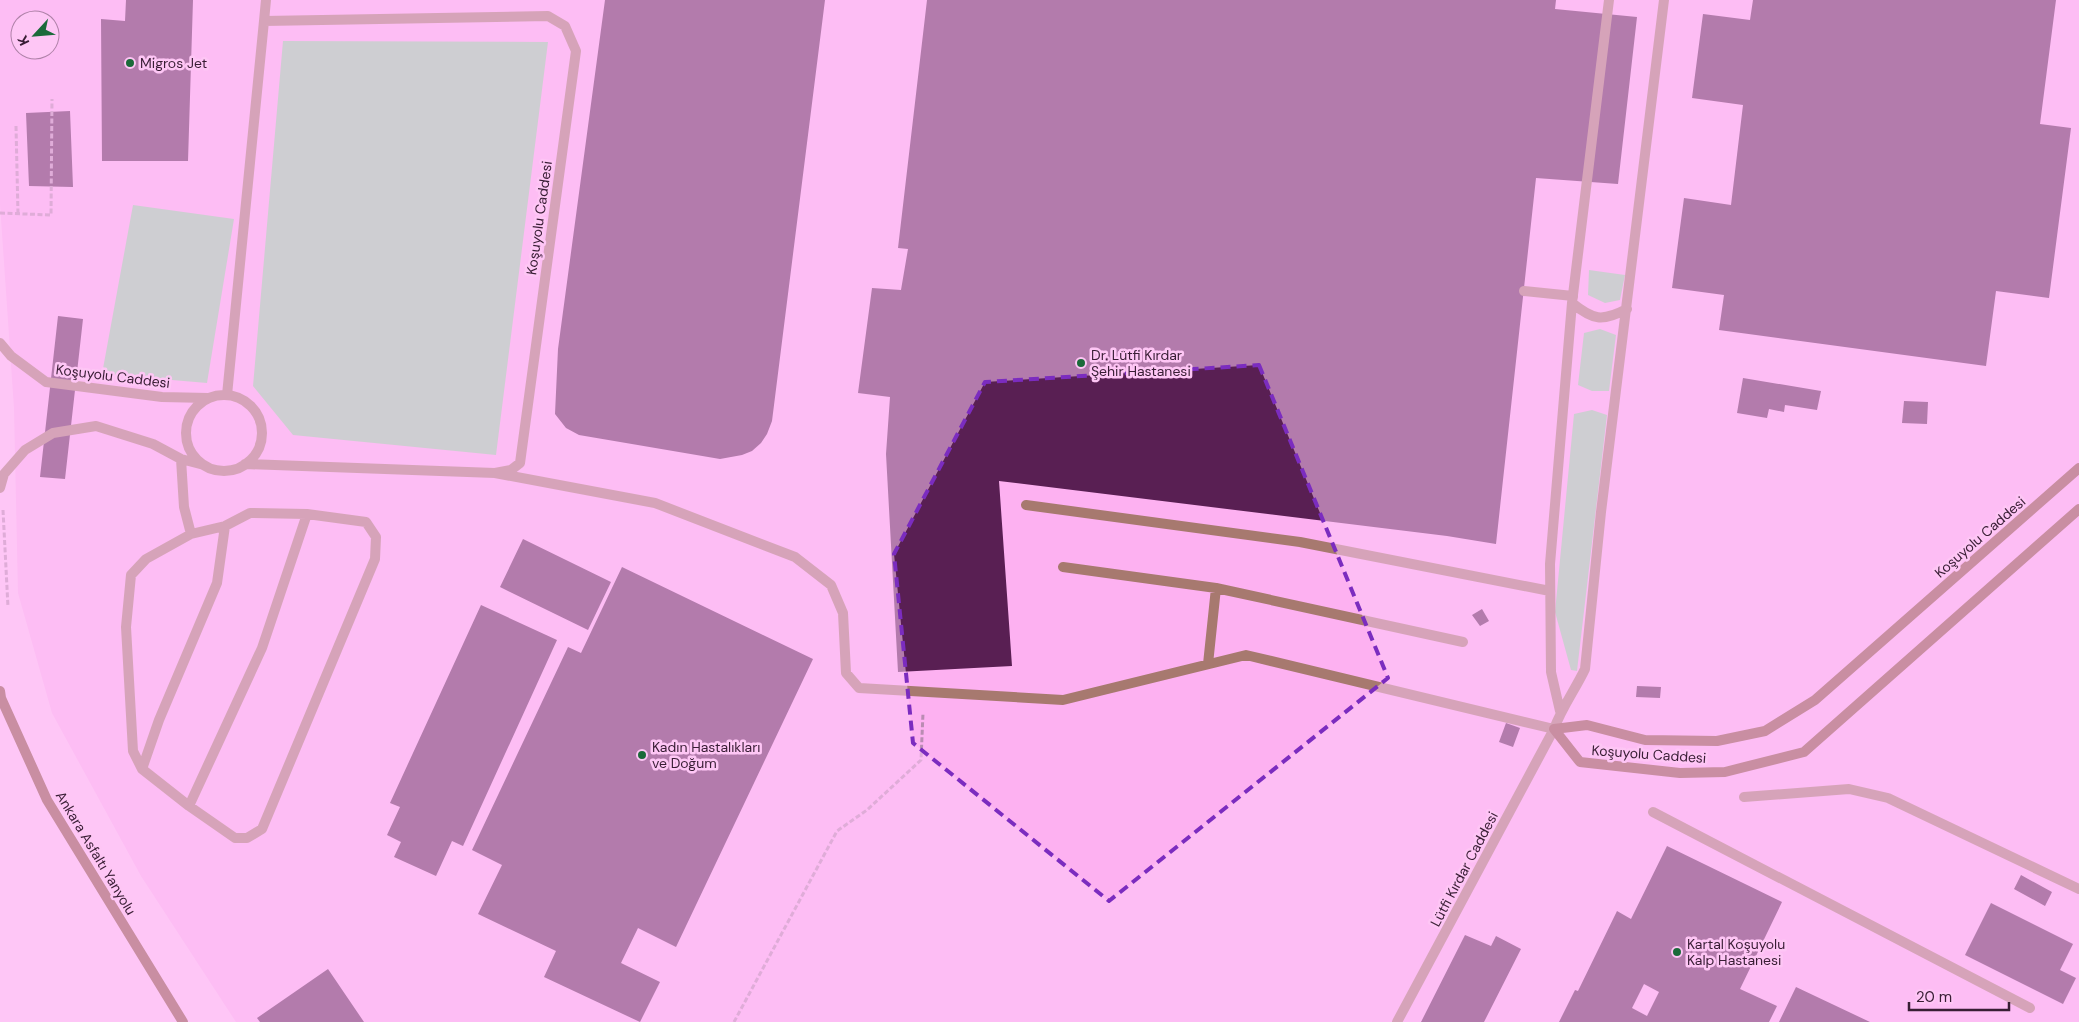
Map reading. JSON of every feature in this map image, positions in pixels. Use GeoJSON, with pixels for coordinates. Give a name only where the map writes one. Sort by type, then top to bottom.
{"type":"FeatureCollection","features":[{"type":"Feature","properties":{"kind":"street"},"geometry":{"type":"LineString","coordinates":[[246,464],[260,446],[261,423],[256,412],[248,404],[227,394],[266,0]]}},
{"type":"Feature","properties":{"kind":"street"},"geometry":{"type":"LineString","coordinates":[[1560,711],[1551,672],[1550,564],[1573,299],[1609,0]]}},
{"type":"Feature","properties":{"kind":"street","name":"Lütfi Kırdar Caddesi"},"geometry":{"type":"LineString","coordinates":[[1398,1022],[1554,729],[1560,711],[1585,670],[1602,503],[1664,0]]}},
{"type":"Feature","properties":{"kind":"street","name":"Koşuyolu Caddesi"},"geometry":{"type":"LineString","coordinates":[[1,486],[4,474],[25,450],[53,433],[96,426],[153,444],[181,460],[204,465],[214,470],[225,471],[236,469],[246,464],[495,473],[511,470],[520,464],[576,51],[565,26],[548,16],[264,21]]}},
{"type":"Feature","properties":{"kind":"street"},"geometry":{"type":"LineString","coordinates":[[1524,291],[1573,299],[1585,313],[1598,318],[1611,317],[1627,309]]}},
{"type":"Feature","properties":{"kind":"street","name":"Koşuyolu Caddesi"},"geometry":{"type":"LineString","coordinates":[[0,343],[11,356],[46,382],[162,397],[208,398],[227,394]]}},
{"type":"Feature","properties":{"kind":"street"},"geometry":{"type":"LineString","coordinates":[[204,465],[195,458],[186,436],[191,414],[198,404],[208,398]]}},
{"type":"Feature","properties":{"kind":"street"},"geometry":{"type":"LineString","coordinates":[[181,460],[184,507],[191,534]]}},
{"type":"Feature","properties":{"kind":"street","name":"Koşuyolu Caddesi"},"geometry":{"type":"LineString","coordinates":[[1554,729],[1587,726],[1645,740],[1717,740],[1765,731],[1815,700],[2079,468]]}},
{"type":"Feature","properties":{"kind":"street"},"geometry":{"type":"LineString","coordinates":[[495,473],[655,504],[795,557],[831,585],[844,613],[846,673],[859,688],[1063,700],[1246,655],[1554,729]]}},
{"type":"Feature","properties":{"kind":"street"},"geometry":{"type":"LineString","coordinates":[[1026,506],[1300,542],[1550,590]]}},
{"type":"Feature","properties":{"kind":"street","name":"Koşuyolu Caddesi"},"geometry":{"type":"LineString","coordinates":[[1554,729],[1580,762],[1680,773],[1725,772],[1804,752],[2079,510]]}},
{"type":"Feature","properties":{"kind":"street"},"geometry":{"type":"LineString","coordinates":[[250,513],[306,514],[366,522],[376,537],[375,558],[262,829],[247,838],[234,838],[189,806],[142,769],[134,751],[129,700],[126,627],[131,575],[146,559],[191,534],[225,526],[250,513]]}},
{"type":"Feature","properties":{"kind":"street"},"geometry":{"type":"LineString","coordinates":[[189,806],[262,648],[306,514]]}},
{"type":"Feature","properties":{"kind":"street"},"geometry":{"type":"LineString","coordinates":[[142,769],[159,720],[217,583],[225,526]]}},
{"type":"Feature","properties":{"kind":"street"},"geometry":{"type":"LineString","coordinates":[[1063,567],[1216,588],[1463,642]]}},
{"type":"Feature","properties":{"kind":"street"},"geometry":{"type":"LineString","coordinates":[[1208,664],[1216,588]]}},
{"type":"Feature","properties":{"kind":"street","name":"Ankara Asfaltı Yanyolu"},"geometry":{"type":"LineString","coordinates":[[0,691],[1,698],[47,800],[183,1022]]}},
{"type":"Feature","properties":{"kind":"street"},"geometry":{"type":"LineString","coordinates":[[1744,797],[1849,789],[1888,798],[2079,889]]}},
{"type":"Feature","properties":{"kind":"street"},"geometry":{"type":"LineString","coordinates":[[1652,812],[2030,1008]]}},
{"type":"Feature","properties":{"kind":"path"},"geometry":{"type":"LineString","coordinates":[[0,213],[51,215],[52,98]]}},
{"type":"Feature","properties":{"kind":"path"},"geometry":{"type":"LineString","coordinates":[[16,126],[18,214]]}},
{"type":"Feature","properties":{"kind":"path"},"geometry":{"type":"LineString","coordinates":[[1,486],[8,607]]}},
{"type":"Feature","properties":{"kind":"path"},"geometry":{"type":"LineString","coordinates":[[734,1022],[837,831],[867,810],[922,760],[924,692]]}},
{"type":"Feature","properties":{"kind":"highlighted area"},"geometry":{"type":"Polygon","coordinates":[[[1259,365],[1388,678],[1109,901],[913,743],[894,554],[985,382],[1259,365]]]}},
{"type":"Feature","properties":{"kind":"shaded area"},"geometry":{"type":"Polygon","coordinates":[[[0,0],[2079,0],[2079,1022],[236,1022],[141,876],[52,713],[18,593],[14,408],[0,204],[0,0]]]}},
{"type":"Feature","properties":{"kind":"green space"},"geometry":{"type":"Polygon","coordinates":[[[283,41],[548,42],[496,455],[293,435],[253,386],[283,41]]]}},
{"type":"Feature","properties":{"kind":"green space"},"geometry":{"type":"Polygon","coordinates":[[[133,205],[234,219],[207,383],[102,374],[133,205]]]}},
{"type":"Feature","properties":{"kind":"green space"},"geometry":{"type":"Polygon","coordinates":[[[1589,270],[1625,275],[1620,300],[1605,303],[1588,295],[1589,270]]]}},
{"type":"Feature","properties":{"kind":"green space"},"geometry":{"type":"Polygon","coordinates":[[[1600,329],[1616,335],[1609,391],[1592,391],[1578,385],[1584,333],[1600,329]]]}},
{"type":"Feature","properties":{"kind":"green space"},"geometry":{"type":"Polygon","coordinates":[[[1592,410],[1607,415],[1577,671],[1571,670],[1555,612],[1574,414],[1592,410]]]}},
{"type":"Feature","properties":{"kind":"building"},"geometry":{"type":"Polygon","coordinates":[[[126,0],[193,0],[188,161],[102,161],[101,19],[125,21],[126,0]]]}},
{"type":"Feature","properties":{"kind":"building"},"geometry":{"type":"Polygon","coordinates":[[[605,0],[825,0],[772,421],[761,443],[752,451],[742,455],[720,459],[579,435],[566,428],[555,414],[558,349],[605,0]]]}},
{"type":"Feature","properties":{"kind":"building"},"geometry":{"type":"Polygon","coordinates":[[[927,0],[1556,0],[1555,9],[1637,17],[1618,184],[1536,178],[1496,544],[1447,536],[999,481],[1012,666],[898,672],[886,454],[890,397],[858,393],[872,288],[901,290],[908,249],[898,248],[927,0]]]}},
{"type":"Feature","properties":{"kind":"building"},"geometry":{"type":"Polygon","coordinates":[[[1753,0],[2056,0],[2040,124],[2071,128],[2049,298],[1996,291],[1986,366],[1719,330],[1724,295],[1672,288],[1684,198],[1731,205],[1743,105],[1692,98],[1703,14],[1750,20],[1753,0]]]}},
{"type":"Feature","properties":{"kind":"building"},"geometry":{"type":"Polygon","coordinates":[[[70,111],[73,187],[29,186],[26,113],[70,111]]]}},
{"type":"Feature","properties":{"kind":"building"},"geometry":{"type":"Polygon","coordinates":[[[58,316],[83,319],[65,479],[40,477],[58,316]]]}},
{"type":"Feature","properties":{"kind":"building"},"geometry":{"type":"Polygon","coordinates":[[[1743,378],[1821,391],[1817,410],[1785,405],[1784,412],[1769,409],[1767,418],[1737,413],[1743,378]]]}},
{"type":"Feature","properties":{"kind":"building"},"geometry":{"type":"Polygon","coordinates":[[[1904,401],[1928,402],[1927,424],[1902,423],[1904,401]]]}},
{"type":"Feature","properties":{"kind":"building"},"geometry":{"type":"Polygon","coordinates":[[[523,539],[611,582],[588,630],[500,587],[523,539]]]}},
{"type":"Feature","properties":{"kind":"building","name":"Kadın Hastalıkları ve Doğum"},"geometry":{"type":"Polygon","coordinates":[[[622,567],[813,659],[676,947],[638,928],[621,963],[660,982],[640,1022],[544,977],[556,951],[478,914],[502,865],[472,850],[568,647],[581,653],[622,567]]]}},
{"type":"Feature","properties":{"kind":"building"},"geometry":{"type":"Polygon","coordinates":[[[481,605],[557,640],[463,846],[452,841],[436,876],[394,857],[401,842],[387,835],[400,807],[390,803],[481,605]]]}},
{"type":"Feature","properties":{"kind":"building"},"geometry":{"type":"Polygon","coordinates":[[[1482,609],[1489,621],[1480,626],[1472,615],[1482,609]]]}},
{"type":"Feature","properties":{"kind":"building"},"geometry":{"type":"Polygon","coordinates":[[[1637,686],[1661,687],[1660,698],[1636,697],[1637,686]]]}},
{"type":"Feature","properties":{"kind":"building"},"geometry":{"type":"Polygon","coordinates":[[[1506,723],[1520,728],[1513,747],[1499,742],[1506,723]]]}},
{"type":"Feature","properties":{"kind":"building","name":"Kartal Koşuyolu Kalp Hastanesi"},"geometry":{"type":"Polygon","coordinates":[[[1667,846],[1782,902],[1740,989],[1777,1006],[1769,1022],[1559,1022],[1575,990],[1578,991],[1617,911],[1631,919],[1667,846]],[[1644,984],[1632,1008],[1647,1016],[1659,992],[1644,984]]]}},
{"type":"Feature","properties":{"kind":"building"},"geometry":{"type":"Polygon","coordinates":[[[2021,875],[2052,892],[2045,906],[2014,889],[2021,875]]]}},
{"type":"Feature","properties":{"kind":"building"},"geometry":{"type":"Polygon","coordinates":[[[1991,903],[2073,944],[2060,970],[2076,978],[2063,1004],[1965,955],[1991,903]]]}},
{"type":"Feature","properties":{"kind":"building"},"geometry":{"type":"Polygon","coordinates":[[[1465,935],[1491,946],[1496,936],[1521,949],[1484,1022],[1421,1022],[1465,935]]]}},
{"type":"Feature","properties":{"kind":"building"},"geometry":{"type":"Polygon","coordinates":[[[328,969],[364,1022],[260,1022],[257,1018],[328,969]]]}},
{"type":"Feature","properties":{"kind":"building","name":"Kartal Koşuyolu Kalp Hastanesi"},"geometry":{"type":"Polygon","coordinates":[[[1796,987],[1870,1022],[1779,1022],[1796,987]]]}},
{"type":"Feature","properties":{"kind":"place","name":"Migros Jet"},"geometry":{"type":"Point","coordinates":[130,63]}},
{"type":"Feature","properties":{"kind":"place","name":"Dr. Lütfi Kırdar Şehir Hastanesi"},"geometry":{"type":"Point","coordinates":[1081,363]}},
{"type":"Feature","properties":{"kind":"place","name":"Kadın Hastalıkları ve Doğum"},"geometry":{"type":"Point","coordinates":[642,755]}},
{"type":"Feature","properties":{"kind":"place","name":"Kartal Koşuyolu Kalp Hastanesi"},"geometry":{"type":"Point","coordinates":[1677,952]}}]}
